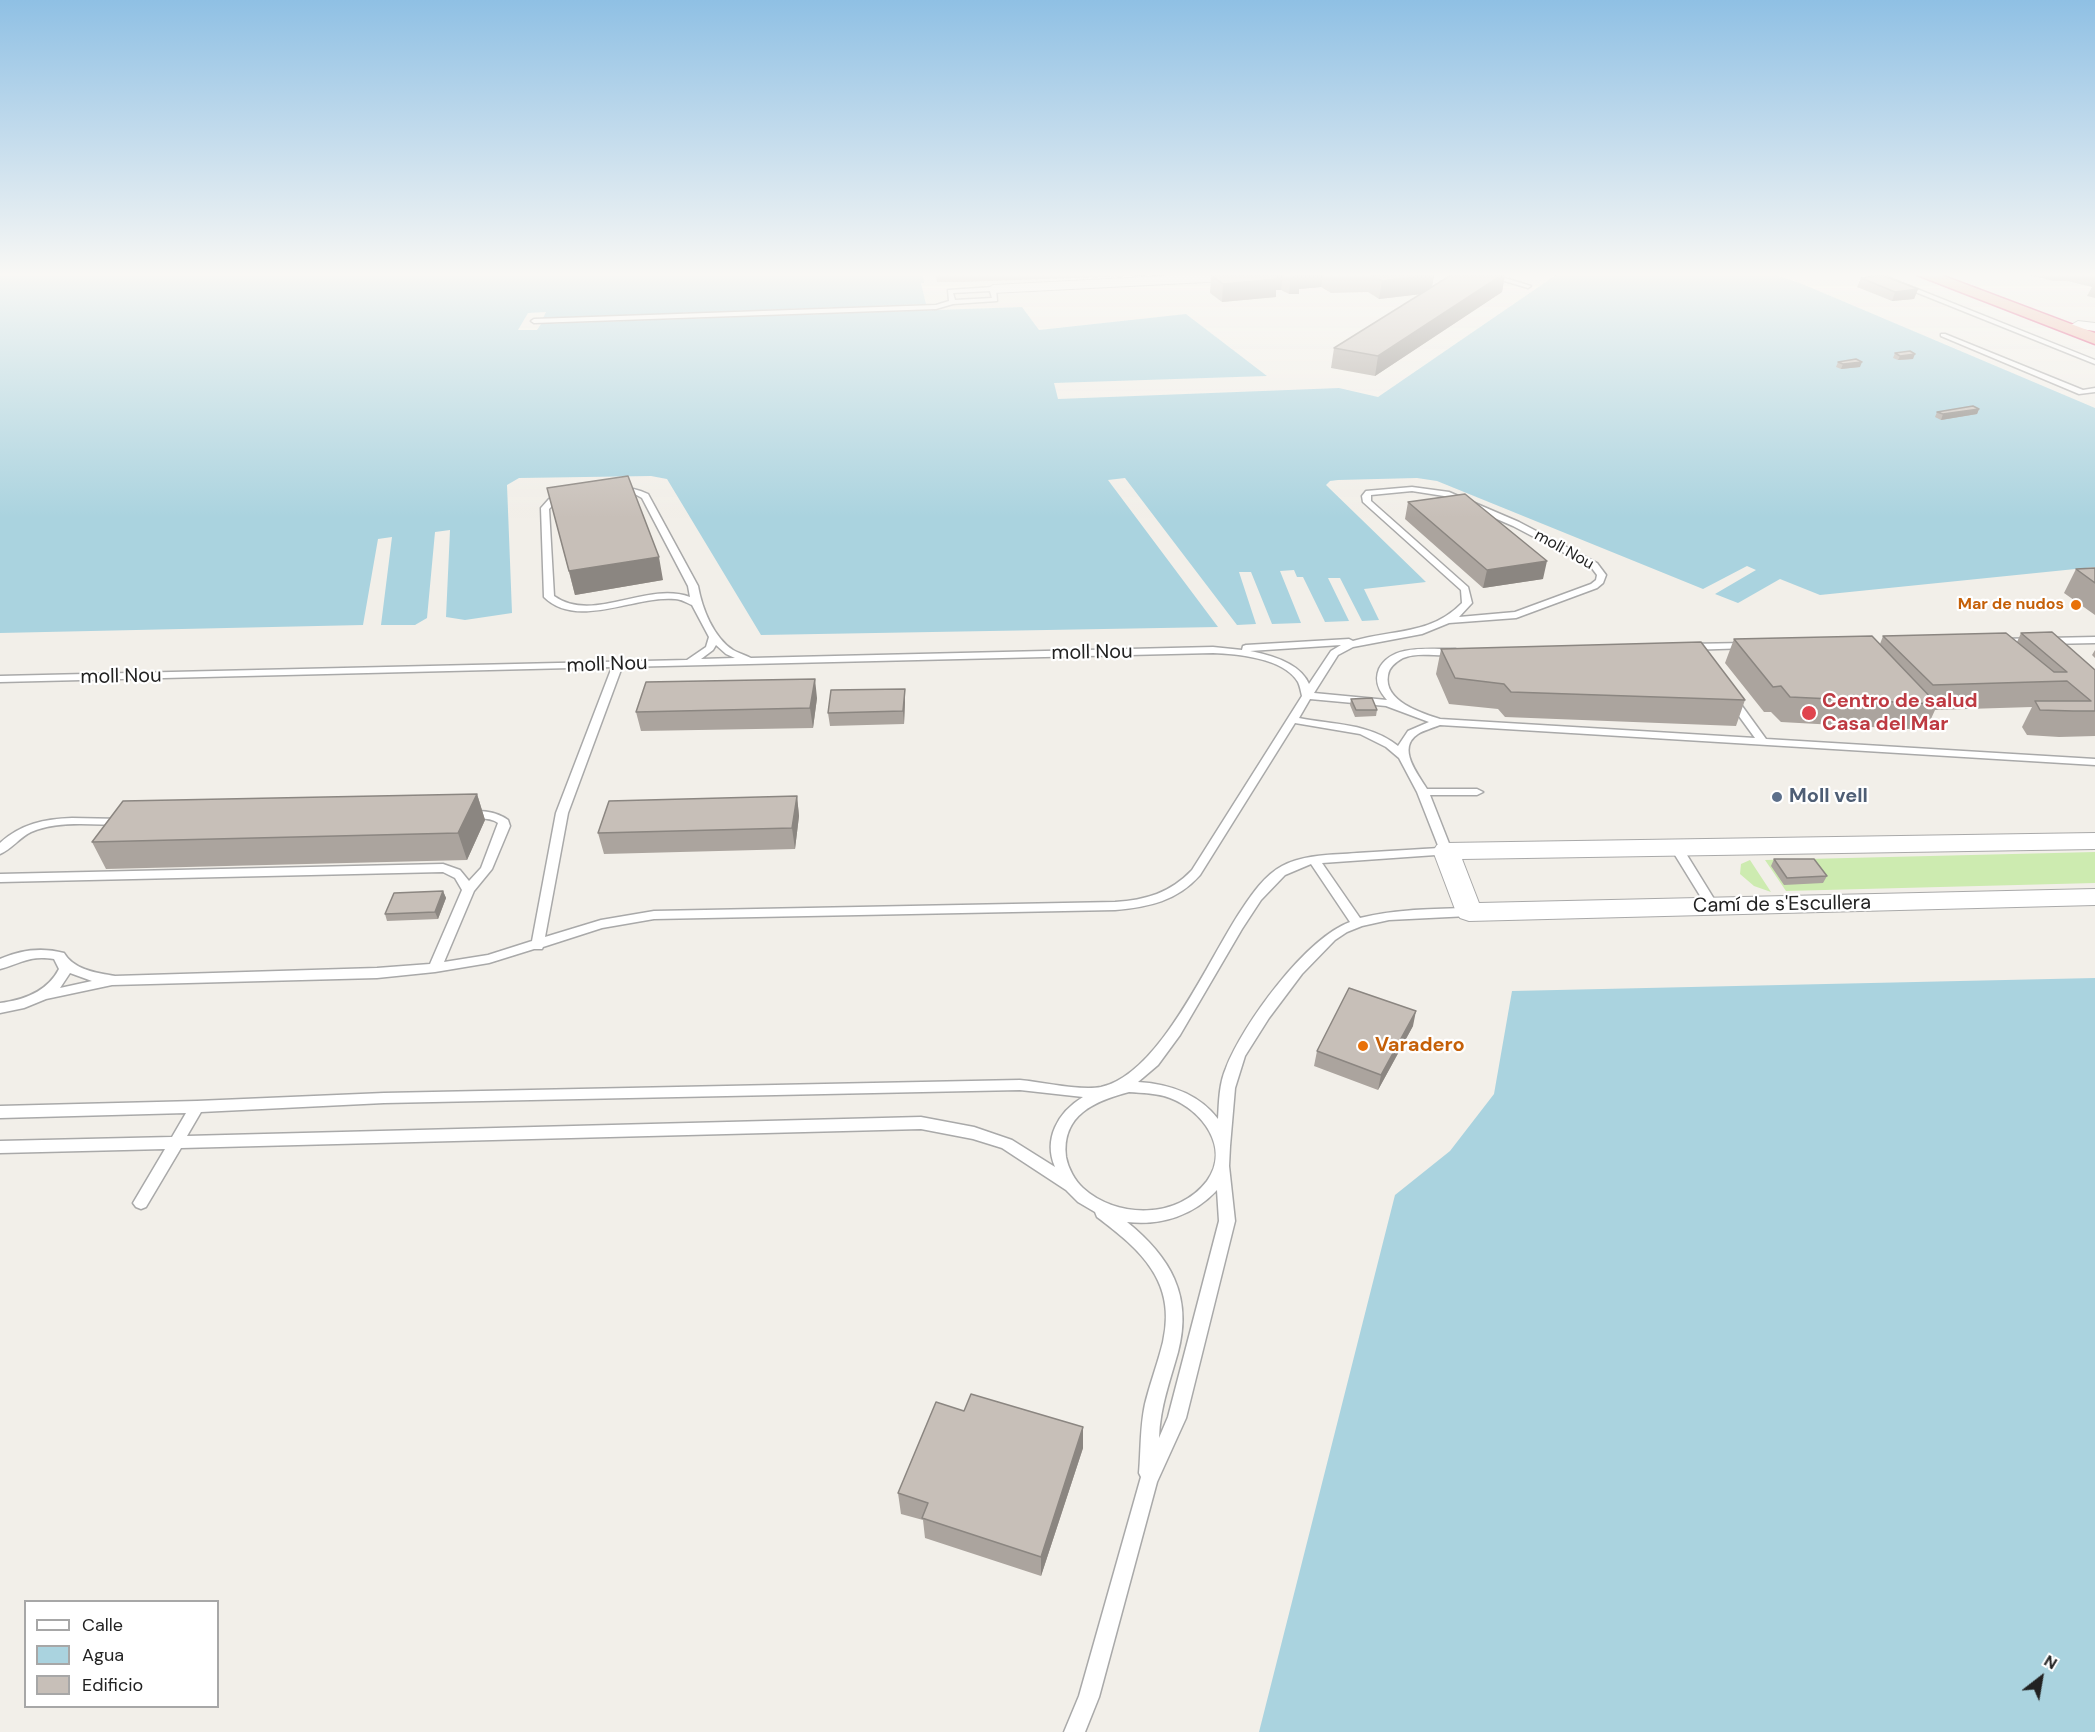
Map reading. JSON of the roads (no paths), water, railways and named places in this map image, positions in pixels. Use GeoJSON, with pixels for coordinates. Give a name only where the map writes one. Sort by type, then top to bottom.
{"type":"FeatureCollection","features":[{"type":"Feature","properties":{"kind":"street"},"geometry":{"type":"LineString","coordinates":[[1469,912],[1446,851],[2095,841]]}},
{"type":"Feature","properties":{"kind":"street","name":"Camí de s'Escullera"},"geometry":{"type":"LineString","coordinates":[[1469,912],[2095,897]]}},
{"type":"Feature","properties":{"kind":"lane"},"geometry":{"type":"LineString","coordinates":[[1994,356],[2082,392],[2095,390]]}},
{"type":"Feature","properties":{"kind":"lane"},"geometry":{"type":"LineString","coordinates":[[2079,356],[2095,362]]}},
{"type":"Feature","properties":{"kind":"lane","name":"moll Nou"},"geometry":{"type":"LineString","coordinates":[[0,679],[1213,650],[1356,642],[1420,631],[1460,611],[1467,603],[1465,589],[1367,502],[1366,496],[1369,493],[1412,489],[1446,494],[1516,524],[1594,565],[1602,575],[1600,581],[1594,586],[1516,615],[1443,621]]}},
{"type":"Feature","properties":{"kind":"lane"},"geometry":{"type":"LineString","coordinates":[[607,491],[635,490],[645,496],[693,586],[696,603],[714,637],[729,652],[751,662]]}},
{"type":"Feature","properties":{"kind":"lane"},"geometry":{"type":"LineString","coordinates":[[577,495],[557,499],[545,508],[549,597],[553,601],[567,607],[584,608],[676,596],[696,603]]}},
{"type":"Feature","properties":{"kind":"lane"},"geometry":{"type":"LineString","coordinates":[[688,663],[710,648],[714,637]]}},
{"type":"Feature","properties":{"kind":"lane"},"geometry":{"type":"LineString","coordinates":[[1988,642],[2095,640]]}},
{"type":"Feature","properties":{"kind":"lane","name":"moll Nou"},"geometry":{"type":"LineString","coordinates":[[1306,695],[1334,653],[1356,642]]}},
{"type":"Feature","properties":{"kind":"lane"},"geometry":{"type":"LineString","coordinates":[[1681,647],[1752,646]]}},
{"type":"Feature","properties":{"kind":"lane"},"geometry":{"type":"LineString","coordinates":[[1692,647],[1700,657]]}},
{"type":"Feature","properties":{"kind":"lane","name":"moll Nou"},"geometry":{"type":"LineString","coordinates":[[1213,650],[1254,654],[1282,663],[1304,682],[1306,695]]}},
{"type":"Feature","properties":{"kind":"lane"},"geometry":{"type":"LineString","coordinates":[[1410,711],[1392,698],[1381,681],[1388,664],[1398,657],[1415,653],[1461,652]]}},
{"type":"Feature","properties":{"kind":"lane"},"geometry":{"type":"LineString","coordinates":[[537,946],[562,813],[618,665]]}},
{"type":"Feature","properties":{"kind":"lane"},"geometry":{"type":"LineString","coordinates":[[0,1008],[52,993],[115,981],[377,973],[435,968],[489,959],[537,946],[601,924],[654,915],[1115,906],[1156,901],[1187,884],[1197,872],[1306,695],[1330,700],[1383,702],[1439,722],[2095,762]]}},
{"type":"Feature","properties":{"kind":"lane"},"geometry":{"type":"LineString","coordinates":[[1728,695],[1764,743]]}},
{"type":"Feature","properties":{"kind":"lane"},"geometry":{"type":"LineString","coordinates":[[1070,1185],[1059,1164],[1057,1141],[1065,1120],[1081,1104],[1132,1080],[1149,1066],[1261,889],[1278,873],[1294,865],[1314,860],[1446,851],[1423,792],[1403,756],[1386,740],[1368,732],[1322,727],[1291,719]]}},
{"type":"Feature","properties":{"kind":"lane"},"geometry":{"type":"LineString","coordinates":[[1403,756],[1403,747],[1412,733],[1439,722]]}},
{"type":"Feature","properties":{"kind":"lane"},"geometry":{"type":"LineString","coordinates":[[1423,792],[1477,792]]}},
{"type":"Feature","properties":{"kind":"lane"},"geometry":{"type":"LineString","coordinates":[[435,968],[468,890],[486,869],[504,822],[488,814],[453,815]]}},
{"type":"Feature","properties":{"kind":"lane"},"geometry":{"type":"LineString","coordinates":[[0,850],[18,832],[33,825],[135,822]]}},
{"type":"Feature","properties":{"kind":"lane"},"geometry":{"type":"LineString","coordinates":[[1676,847],[1713,907]]}},
{"type":"Feature","properties":{"kind":"lane"},"geometry":{"type":"LineString","coordinates":[[1314,860],[1357,923]]}},
{"type":"Feature","properties":{"kind":"lane"},"geometry":{"type":"LineString","coordinates":[[0,878],[443,868],[451,869],[461,876],[468,890]]}},
{"type":"Feature","properties":{"kind":"lane"},"geometry":{"type":"LineString","coordinates":[[1074,1732],[1089,1697],[1148,1481],[1177,1418],[1227,1221],[1223,1169],[1228,1090],[1232,1070],[1256,1023],[1330,938],[1357,923],[1393,916],[1469,912]]}},
{"type":"Feature","properties":{"kind":"lane"},"geometry":{"type":"LineString","coordinates":[[0,965],[35,953],[59,956],[72,970],[115,981]]}},
{"type":"Feature","properties":{"kind":"lane"},"geometry":{"type":"LineString","coordinates":[[30,1001],[44,994],[62,977],[66,969],[64,962]]}},
{"type":"Feature","properties":{"kind":"lane"},"geometry":{"type":"LineString","coordinates":[[0,1112],[197,1107],[384,1098],[1020,1085],[1103,1092],[1129,1087],[1156,1088],[1182,1096],[1202,1110],[1217,1128],[1224,1148]]}},
{"type":"Feature","properties":{"kind":"lane"},"geometry":{"type":"LineString","coordinates":[[141,1203],[197,1107]]}},
{"type":"Feature","properties":{"kind":"lane"},"geometry":{"type":"LineString","coordinates":[[0,1147],[921,1124],[974,1133],[1006,1144],[1070,1185],[1143,1242],[1164,1274],[1174,1301],[1174,1327],[1153,1412],[1148,1481]]}},
{"type":"Feature","properties":{"kind":"lane"},"geometry":{"type":"LineString","coordinates":[[1090,1202],[1115,1214],[1143,1218],[1170,1215],[1195,1204],[1213,1189],[1223,1169]]}},
{"type":"Feature","properties":{"kind":"water"},"geometry":{"type":"Polygon","coordinates":[[[0,356],[1241,356],[1267,376],[1054,383],[1058,399],[1339,388],[1378,397],[1438,356],[1972,356],[2095,408],[2095,567],[1820,595],[1780,579],[1738,603],[1715,594],[1756,570],[1747,566],[1703,589],[1437,481],[1417,478],[1338,480],[1330,481],[1326,485],[1426,582],[1364,589],[1379,620],[1362,621],[1340,578],[1328,578],[1349,621],[1325,622],[1303,577],[1297,577],[1294,570],[1280,571],[1301,623],[1272,624],[1251,572],[1239,572],[1256,624],[1237,625],[1125,478],[1108,480],[1218,627],[761,635],[667,479],[651,476],[519,478],[507,485],[512,613],[465,620],[446,617],[450,530],[435,532],[427,618],[415,625],[381,625],[392,537],[378,539],[363,625],[0,633],[0,356]]]}},
{"type":"Feature","properties":{"kind":"water"},"geometry":{"type":"Polygon","coordinates":[[[2095,978],[2095,1732],[1259,1732],[1395,1195],[1450,1151],[1494,1094],[1512,991],[2095,978]]]}},
{"type":"Feature","properties":{"kind":"place","name":"Mar de nudos"},"geometry":{"type":"Point","coordinates":[2076,605]}},
{"type":"Feature","properties":{"kind":"place","name":"Centro de salud Casa del Mar"},"geometry":{"type":"Point","coordinates":[1809,713]}},
{"type":"Feature","properties":{"kind":"place","name":"Moll vell"},"geometry":{"type":"Point","coordinates":[1777,797]}},
{"type":"Feature","properties":{"kind":"place","name":"Varadero"},"geometry":{"type":"Point","coordinates":[1363,1046]}}]}
